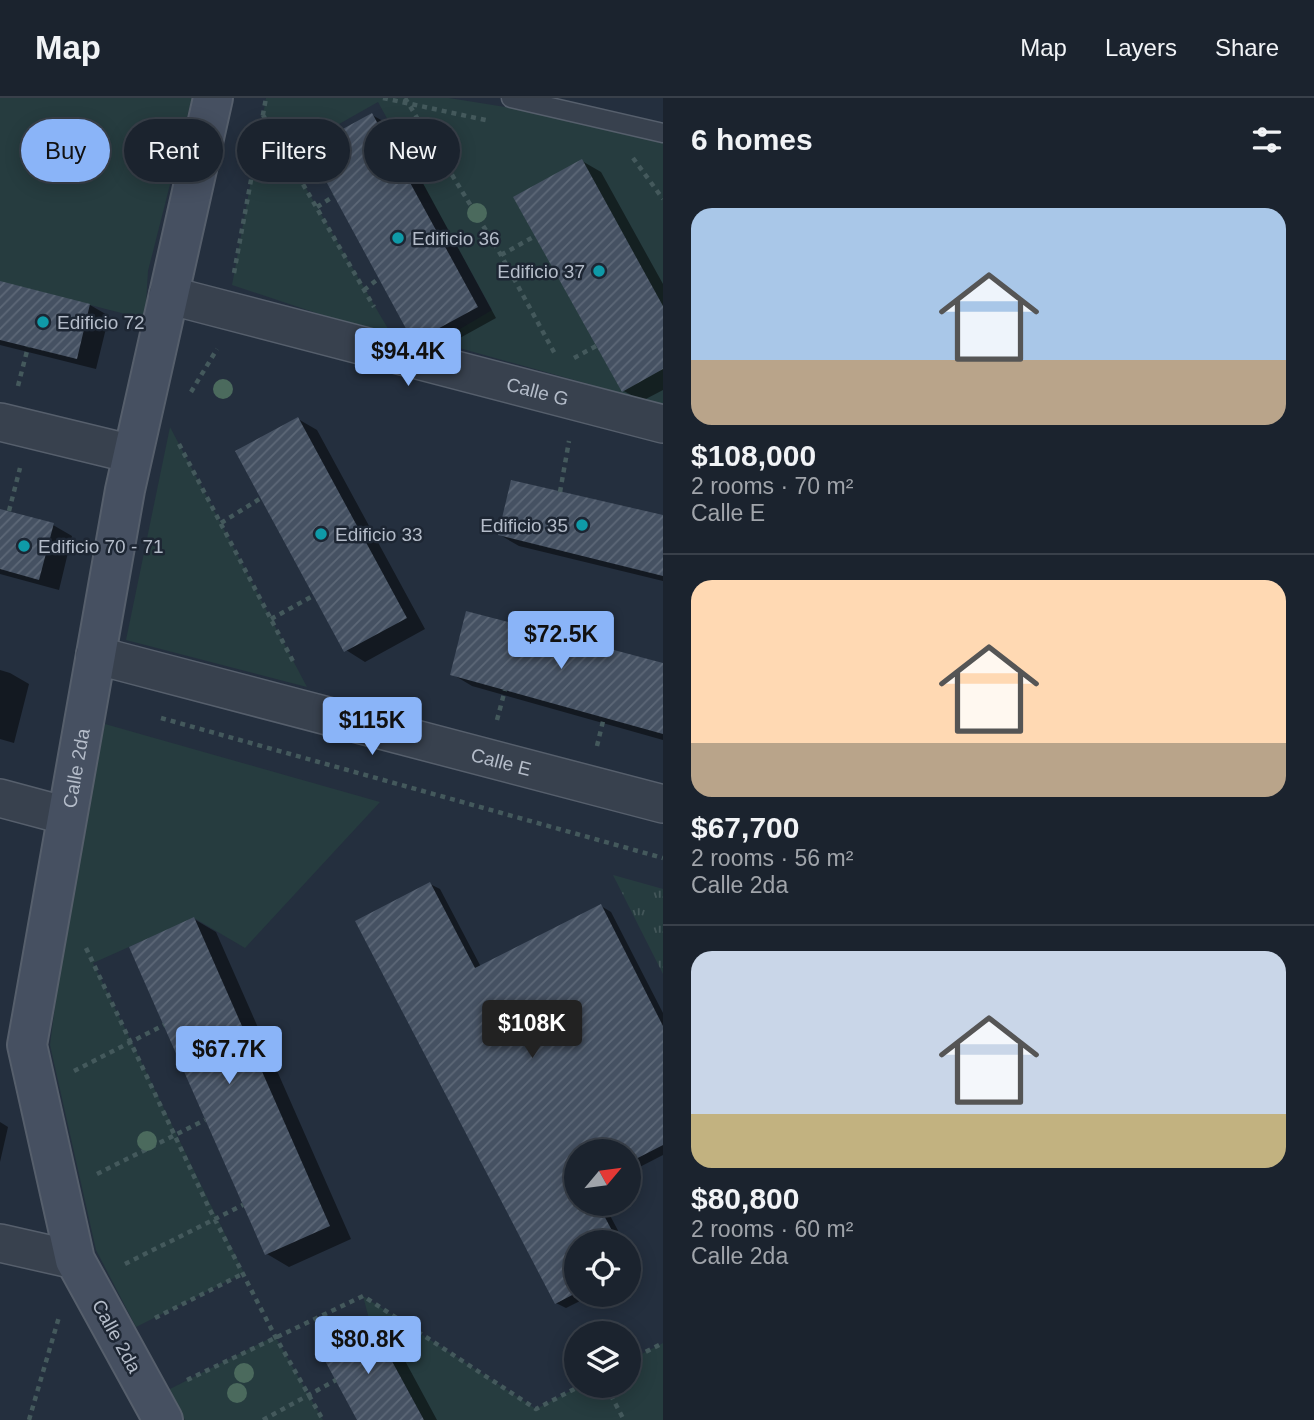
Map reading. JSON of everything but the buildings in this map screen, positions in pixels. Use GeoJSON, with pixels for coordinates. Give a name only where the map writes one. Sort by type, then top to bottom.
{"type":"FeatureCollection","features":[{"type":"Feature","properties":{"kind":"street","name":"Calle 2da"},"geometry":{"type":"LineString","coordinates":[[163,1420],[81,1271],[27,1045],[132,454],[213,98]]}},
{"type":"Feature","properties":{"kind":"street","name":"Calle G"},"geometry":{"type":"LineString","coordinates":[[168,295],[663,424]]}},
{"type":"Feature","properties":{"kind":"street"},"geometry":{"type":"LineString","coordinates":[[0,422],[132,454]]}},
{"type":"Feature","properties":{"kind":"street","name":"Calle E"},"geometry":{"type":"LineString","coordinates":[[95,655],[663,804]]}},
{"type":"Feature","properties":{"kind":"street"},"geometry":{"type":"LineString","coordinates":[[0,798],[67,816]]}},
{"type":"Feature","properties":{"kind":"street"},"geometry":{"type":"LineString","coordinates":[[0,1243],[81,1271]]}},
{"type":"Feature","properties":{"kind":"lane"},"geometry":{"type":"LineString","coordinates":[[511,98],[663,133]]}},
{"type":"Feature","properties":{"kind":"path"},"geometry":{"type":"LineString","coordinates":[[190,394],[224,338],[226,311],[266,98]]}},
{"type":"Feature","properties":{"kind":"path"},"geometry":{"type":"LineString","coordinates":[[405,98],[501,255],[561,365],[576,401],[560,492]]}},
{"type":"Feature","properties":{"kind":"path"},"geometry":{"type":"LineString","coordinates":[[263,114],[376,309]]}},
{"type":"Feature","properties":{"kind":"path"},"geometry":{"type":"LineString","coordinates":[[317,207],[334,196]]}},
{"type":"Feature","properties":{"kind":"path"},"geometry":{"type":"LineString","coordinates":[[501,255],[535,236]]}},
{"type":"Feature","properties":{"kind":"path"},"geometry":{"type":"LineString","coordinates":[[364,290],[379,279]]}},
{"type":"Feature","properties":{"kind":"path"},"geometry":{"type":"LineString","coordinates":[[561,365],[596,346]]}},
{"type":"Feature","properties":{"kind":"path"},"geometry":{"type":"LineString","coordinates":[[177,439],[301,676]]}},
{"type":"Feature","properties":{"kind":"path"},"geometry":{"type":"LineString","coordinates":[[221,523],[261,498]]}},
{"type":"Feature","properties":{"kind":"path"},"geometry":{"type":"LineString","coordinates":[[271,619],[311,597]]}},
{"type":"Feature","properties":{"kind":"path"},"geometry":{"type":"LineString","coordinates":[[153,716],[663,858]]}},
{"type":"Feature","properties":{"kind":"path"},"geometry":{"type":"LineString","coordinates":[[83,941],[215,1219],[275,1336],[323,1420]]}},
{"type":"Feature","properties":{"kind":"path"},"geometry":{"type":"LineString","coordinates":[[38,1090],[164,1025]]}},
{"type":"Feature","properties":{"kind":"path"},"geometry":{"type":"LineString","coordinates":[[60,1192],[205,1120]]}},
{"type":"Feature","properties":{"kind":"path"},"geometry":{"type":"LineString","coordinates":[[29,1420],[81,1271],[215,1219],[243,1205]]}},
{"type":"Feature","properties":{"kind":"path"},"geometry":{"type":"LineString","coordinates":[[148,1321],[244,1273]]}},
{"type":"Feature","properties":{"kind":"path"},"geometry":{"type":"LineString","coordinates":[[180,1384],[363,1296],[536,1409],[564,1394]]}},
{"type":"Feature","properties":{"kind":"path"},"geometry":{"type":"LineString","coordinates":[[641,1354],[663,1343]]}},
{"type":"Feature","properties":{"kind":"path"},"geometry":{"type":"LineString","coordinates":[[263,1420],[336,1380]]}},
{"type":"Feature","properties":{"kind":"path"},"geometry":{"type":"LineString","coordinates":[[612,1398],[624,1420]]}},
{"type":"Feature","properties":{"kind":"green space"},"geometry":{"type":"Polygon","coordinates":[[[0,98],[192,98],[187,119],[124,119],[124,182],[171,182],[148,271],[145,319],[0,282],[0,98]]]}},
{"type":"Feature","properties":{"kind":"green space"},"geometry":{"type":"Polygon","coordinates":[[[266,98],[449,98],[663,132],[663,405],[438,342],[492,310],[422,182],[460,182],[460,119],[387,119],[378,102],[348,119],[262,119],[266,98]]]}},
{"type":"Feature","properties":{"kind":"green space"},"geometry":{"type":"Polygon","coordinates":[[[251,182],[302,182],[394,339],[232,285],[251,182]]]}},
{"type":"Feature","properties":{"kind":"green space"},"geometry":{"type":"Polygon","coordinates":[[[170,427],[307,687],[126,640],[170,427]]]}},
{"type":"Feature","properties":{"kind":"green space"},"geometry":{"type":"Polygon","coordinates":[[[105,724],[380,802],[245,948],[194,918],[93,963],[244,1273],[136,1327],[96,1250],[50,1045],[77,832],[105,724]]]}},
{"type":"Feature","properties":{"kind":"green space"},"geometry":{"type":"Polygon","coordinates":[[[613,875],[663,889],[663,974],[613,875]]]}},
{"type":"Feature","properties":{"kind":"green space"},"geometry":{"type":"Polygon","coordinates":[[[363,1296],[536,1409],[564,1394],[564,1398],[641,1398],[641,1354],[663,1343],[663,1420],[424,1420],[369,1319],[363,1296]]]}},
{"type":"Feature","properties":{"kind":"green space"},"geometry":{"type":"Polygon","coordinates":[[[275,1336],[323,1420],[185,1420],[168,1390],[275,1336]]]}},
{"type":"Feature","properties":{"kind":"place","name":"Edificio 36"},"geometry":{"type":"Point","coordinates":[398,238]}},
{"type":"Feature","properties":{"kind":"place","name":"Edificio 37"},"geometry":{"type":"Point","coordinates":[599,271]}},
{"type":"Feature","properties":{"kind":"place","name":"Edificio 72"},"geometry":{"type":"Point","coordinates":[43,322]}},
{"type":"Feature","properties":{"kind":"place","name":"Edificio 35"},"geometry":{"type":"Point","coordinates":[582,525]}},
{"type":"Feature","properties":{"kind":"place","name":"Edificio 33"},"geometry":{"type":"Point","coordinates":[321,534]}},
{"type":"Feature","properties":{"kind":"place","name":"Edificio 70 - 71"},"geometry":{"type":"Point","coordinates":[24,546]}}]}
